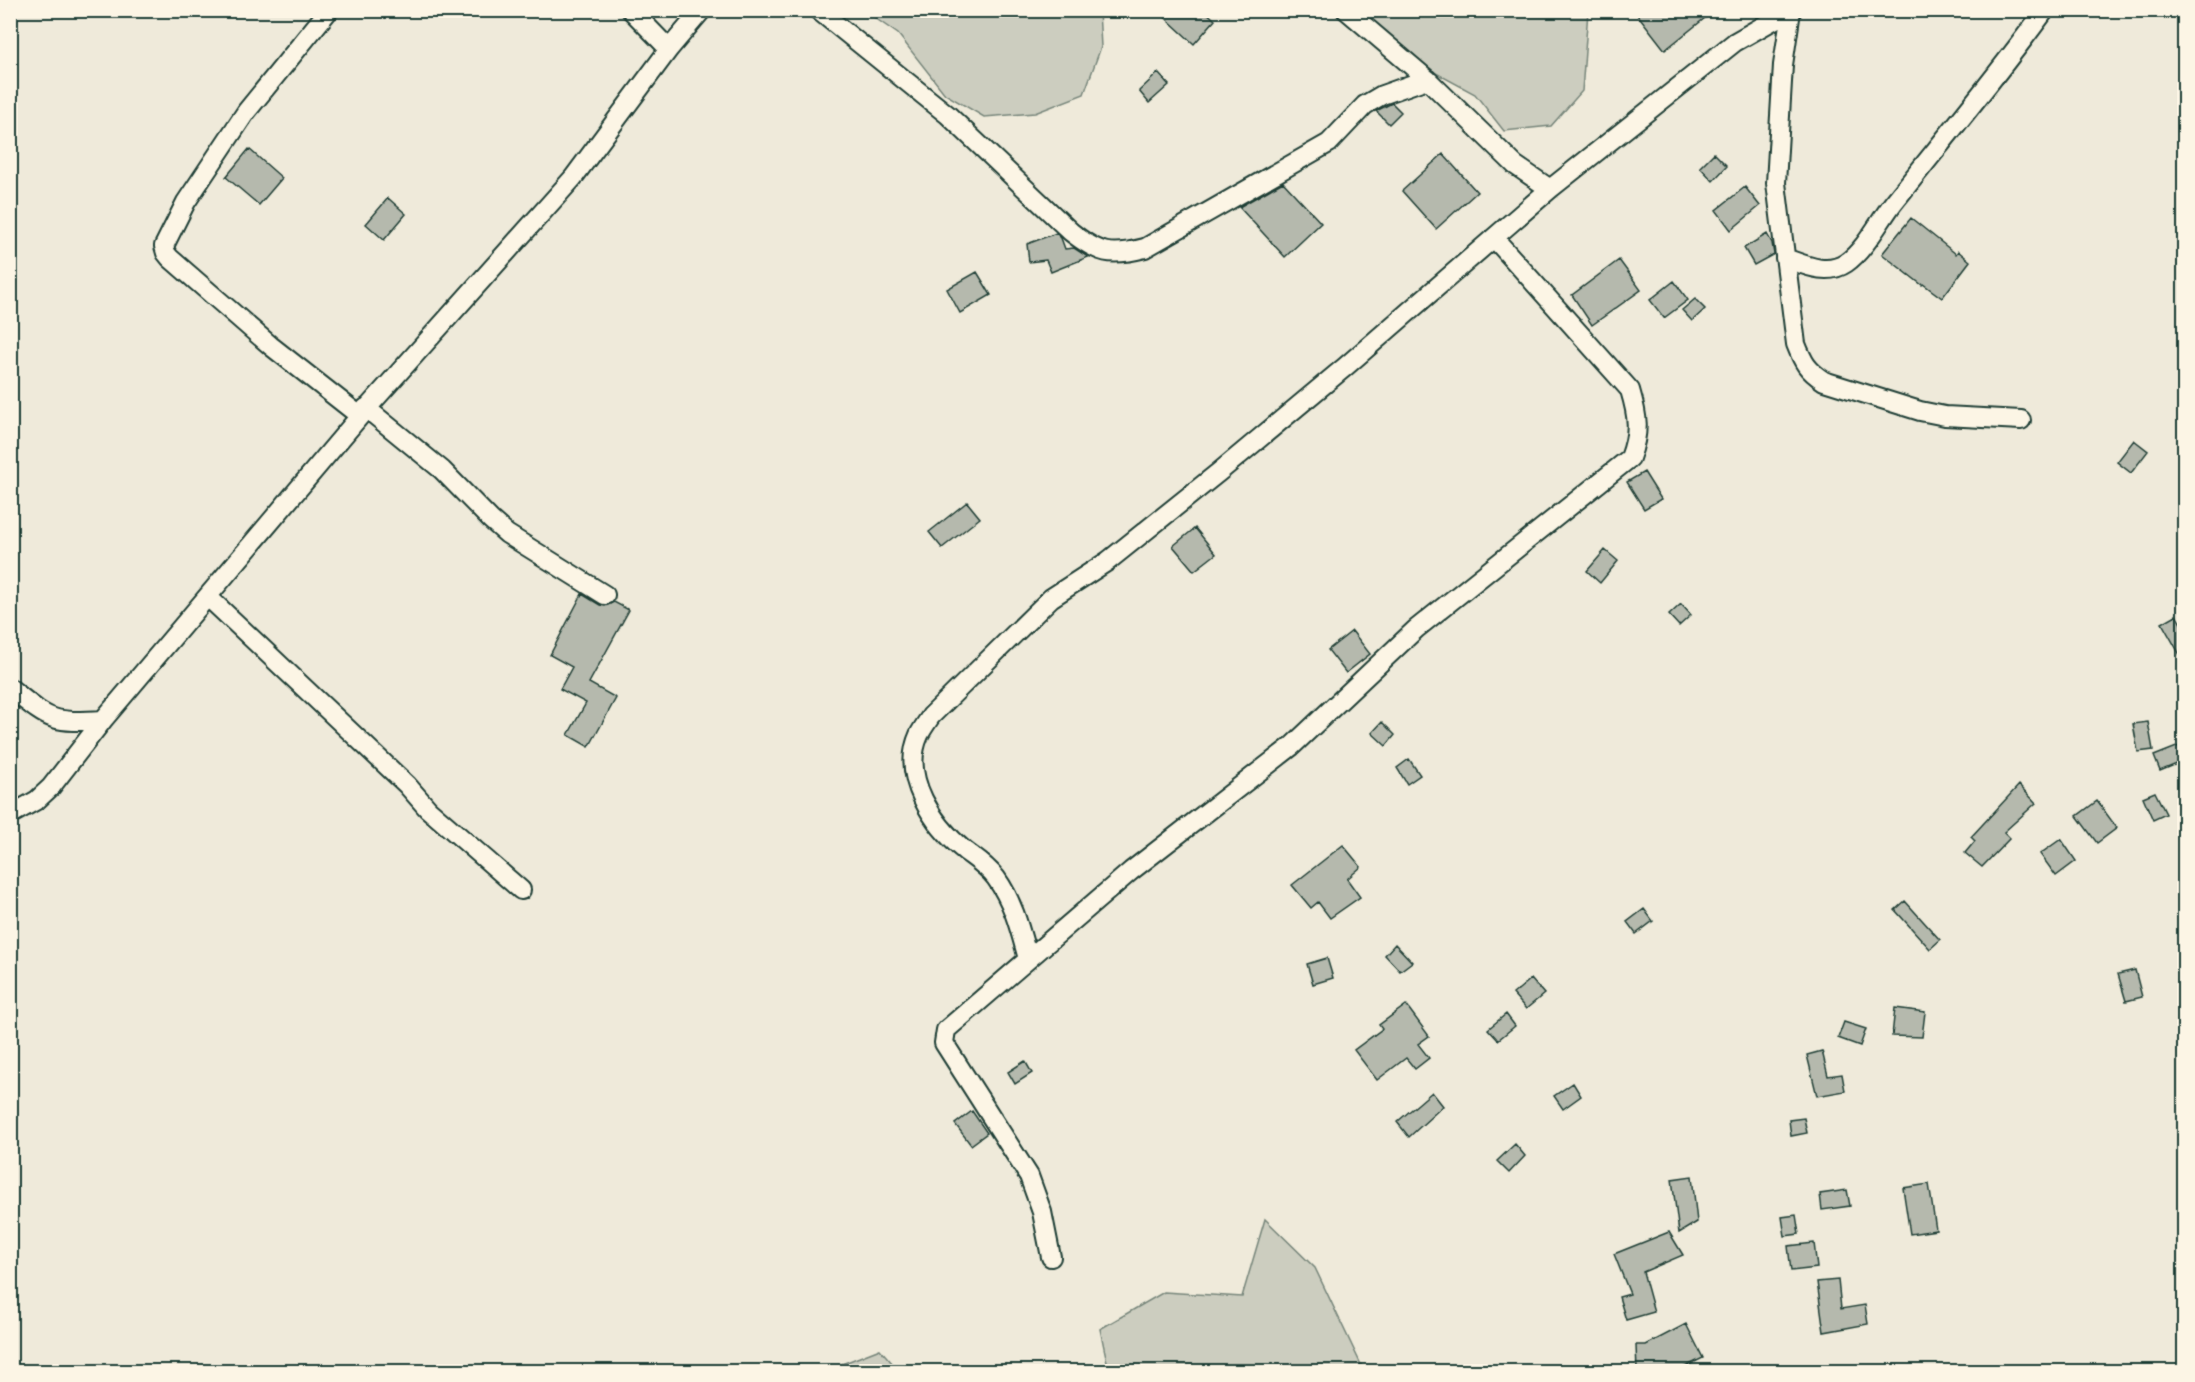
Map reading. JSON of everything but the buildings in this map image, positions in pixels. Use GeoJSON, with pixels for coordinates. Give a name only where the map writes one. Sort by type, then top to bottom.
{"type":"FeatureCollection","features":[{"type":"Feature","properties":{"kind":"street"},"geometry":{"type":"LineString","coordinates":[[329,10],[246,112],[186,202],[165,246],[166,253],[271,346],[442,470],[507,534],[605,595]]}},
{"type":"Feature","properties":{"kind":"street"},"geometry":{"type":"LineString","coordinates":[[631,10],[669,49]]}},
{"type":"Feature","properties":{"kind":"street"},"geometry":{"type":"LineString","coordinates":[[10,815],[37,800],[51,788],[103,720],[363,412],[573,178],[669,49],[702,10]]}},
{"type":"Feature","properties":{"kind":"street"},"geometry":{"type":"LineString","coordinates":[[818,10],[948,115],[1071,232],[1090,247],[1108,253],[1126,253],[1144,248],[1329,143],[1365,105],[1382,94],[1427,79]]}},
{"type":"Feature","properties":{"kind":"street"},"geometry":{"type":"LineString","coordinates":[[1346,10],[1427,79],[1502,154],[1550,189]]}},
{"type":"Feature","properties":{"kind":"street"},"geometry":{"type":"LineString","coordinates":[[1785,258],[1811,267],[1831,270],[1846,264],[1858,252],[1888,209],[2045,10]]}},
{"type":"Feature","properties":{"kind":"street"},"geometry":{"type":"LineString","coordinates":[[1791,11],[1782,65],[1776,183],[1796,344],[1802,360],[1810,372],[1824,381],[1920,411],[1945,416],[2021,420]]}},
{"type":"Feature","properties":{"kind":"street"},"geometry":{"type":"LineString","coordinates":[[1028,959],[1016,916],[1007,896],[985,865],[965,851],[939,824],[922,797],[916,776],[915,751],[918,736],[931,716],[1051,598],[1107,561],[1219,472],[1345,367],[1550,189],[1735,42],[1791,11]]}},
{"type":"Feature","properties":{"kind":"street"},"geometry":{"type":"LineString","coordinates":[[1051,1257],[1042,1212],[1029,1176],[944,1043],[946,1030],[1131,871],[1292,746],[1416,629],[1630,458],[1637,438],[1637,413],[1630,390],[1494,238]]}},
{"type":"Feature","properties":{"kind":"street"},"geometry":{"type":"LineString","coordinates":[[208,597],[407,785],[428,809],[521,890]]}},
{"type":"Feature","properties":{"kind":"street"},"geometry":{"type":"LineString","coordinates":[[10,688],[44,716],[55,721],[103,720]]}},
{"type":"Feature","properties":{"kind":"shaded area"},"geometry":{"type":"Polygon","coordinates":[[[865,11],[1099,11],[1101,47],[1084,94],[1035,113],[984,117],[945,94],[898,34],[865,11]]]}},
{"type":"Feature","properties":{"kind":"shaded area"},"geometry":{"type":"Polygon","coordinates":[[[1346,11],[1588,11],[1582,91],[1551,126],[1504,131],[1475,94],[1399,53],[1346,11]]]}},
{"type":"Feature","properties":{"kind":"shaded area"},"geometry":{"type":"Polygon","coordinates":[[[1265,1219],[1315,1268],[1364,1371],[1109,1371],[1100,1329],[1164,1292],[1242,1297],[1265,1219]]]}},
{"type":"Feature","properties":{"kind":"shaded area"},"geometry":{"type":"Polygon","coordinates":[[[880,1349],[899,1371],[824,1371],[880,1349]]]}}]}
